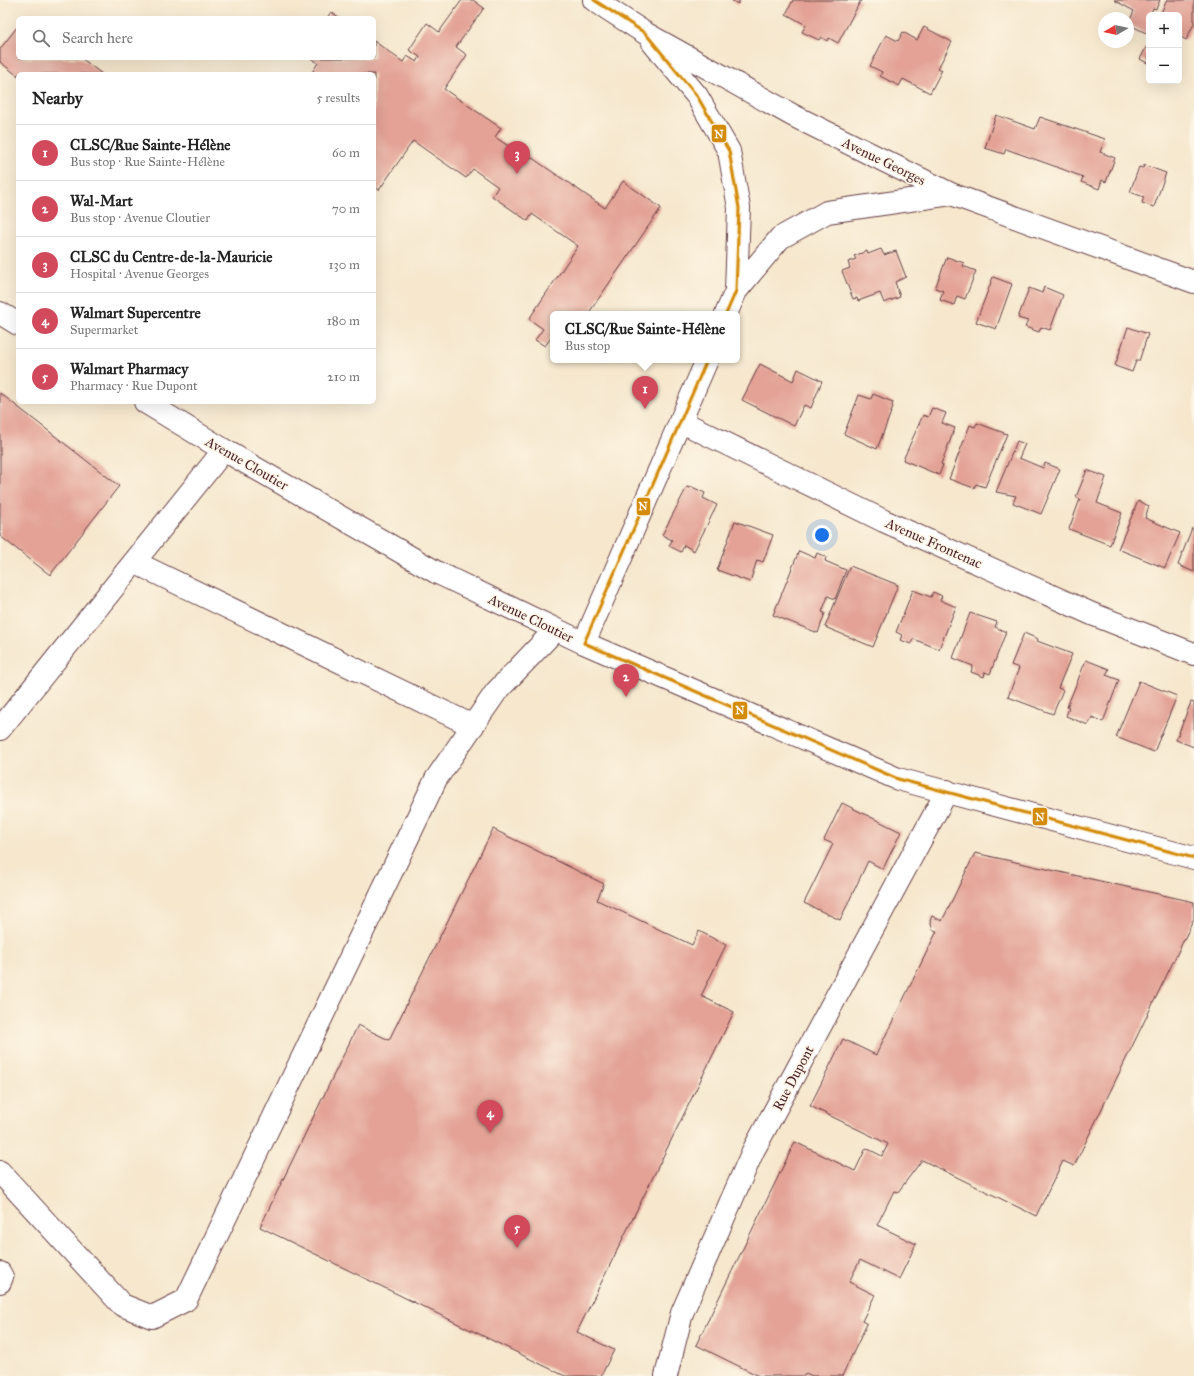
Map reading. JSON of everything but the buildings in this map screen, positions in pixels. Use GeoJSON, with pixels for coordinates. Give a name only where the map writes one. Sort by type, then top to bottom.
{"type":"FeatureCollection","features":[{"type":"Feature","properties":{"kind":"street","name":"Avenue Georges"},"geometry":{"type":"LineString","coordinates":[[594,0],[645,32],[794,116],[951,194],[1194,282]]}},
{"type":"Feature","properties":{"kind":"street"},"geometry":{"type":"LineString","coordinates":[[645,32],[697,96],[729,151],[739,208],[736,291]]}},
{"type":"Feature","properties":{"kind":"street"},"geometry":{"type":"LineString","coordinates":[[727,311],[736,291],[780,238],[827,212],[951,194]]}},
{"type":"Feature","properties":{"kind":"street"},"geometry":{"type":"LineString","coordinates":[[0,314],[16,323]]}},
{"type":"Feature","properties":{"kind":"street"},"geometry":{"type":"LineString","coordinates":[[584,644],[705,363]]}},
{"type":"Feature","properties":{"kind":"street","name":"Avenue Cloutier"},"geometry":{"type":"LineString","coordinates":[[148,404],[224,450],[436,572],[584,644],[898,779],[1194,858]]}},
{"type":"Feature","properties":{"kind":"street","name":"Avenue Frontenac"},"geometry":{"type":"LineString","coordinates":[[680,421],[884,521],[1092,614],[1194,654]]}},
{"type":"Feature","properties":{"kind":"street"},"geometry":{"type":"LineString","coordinates":[[0,729],[224,450]]}},
{"type":"Feature","properties":{"kind":"street"},"geometry":{"type":"LineString","coordinates":[[134,562],[473,726]]}},
{"type":"Feature","properties":{"kind":"street"},"geometry":{"type":"LineString","coordinates":[[0,1172],[122,1305],[152,1317],[186,1300],[436,779],[496,692],[556,630]]}},
{"type":"Feature","properties":{"kind":"street","name":"Rue Dupont"},"geometry":{"type":"LineString","coordinates":[[666,1376],[682,1313],[753,1151],[947,791]]}},
{"type":"Feature","properties":{"kind":"street"},"geometry":{"type":"LineString","coordinates":[[0,1273],[2,1277],[0,1282]]}},
{"type":"Feature","properties":{"kind":"transit line","name":"N"},"geometry":{"type":"LineString","coordinates":[[594,0],[645,33],[697,96],[729,151],[739,208],[736,291],[727,311]]}},
{"type":"Feature","properties":{"kind":"transit line","name":"N"},"geometry":{"type":"LineString","coordinates":[[706,363],[584,643],[898,779],[1194,858]]}},
{"type":"Feature","properties":{"kind":"place","name":"CLSC du Centre-de-la-Mauricie"},"geometry":{"type":"Point","coordinates":[517,174]}},
{"type":"Feature","properties":{"kind":"place","name":"CLSC/Rue Sainte-Hélène"},"geometry":{"type":"Point","coordinates":[645,409]}},
{"type":"Feature","properties":{"kind":"place","name":"Wal-Mart"},"geometry":{"type":"Point","coordinates":[626,697]}},
{"type":"Feature","properties":{"kind":"place","name":"Walmart Supercentre"},"geometry":{"type":"Point","coordinates":[490,1133]}},
{"type":"Feature","properties":{"kind":"place","name":"Walmart Pharmacy"},"geometry":{"type":"Point","coordinates":[517,1248]}}]}
